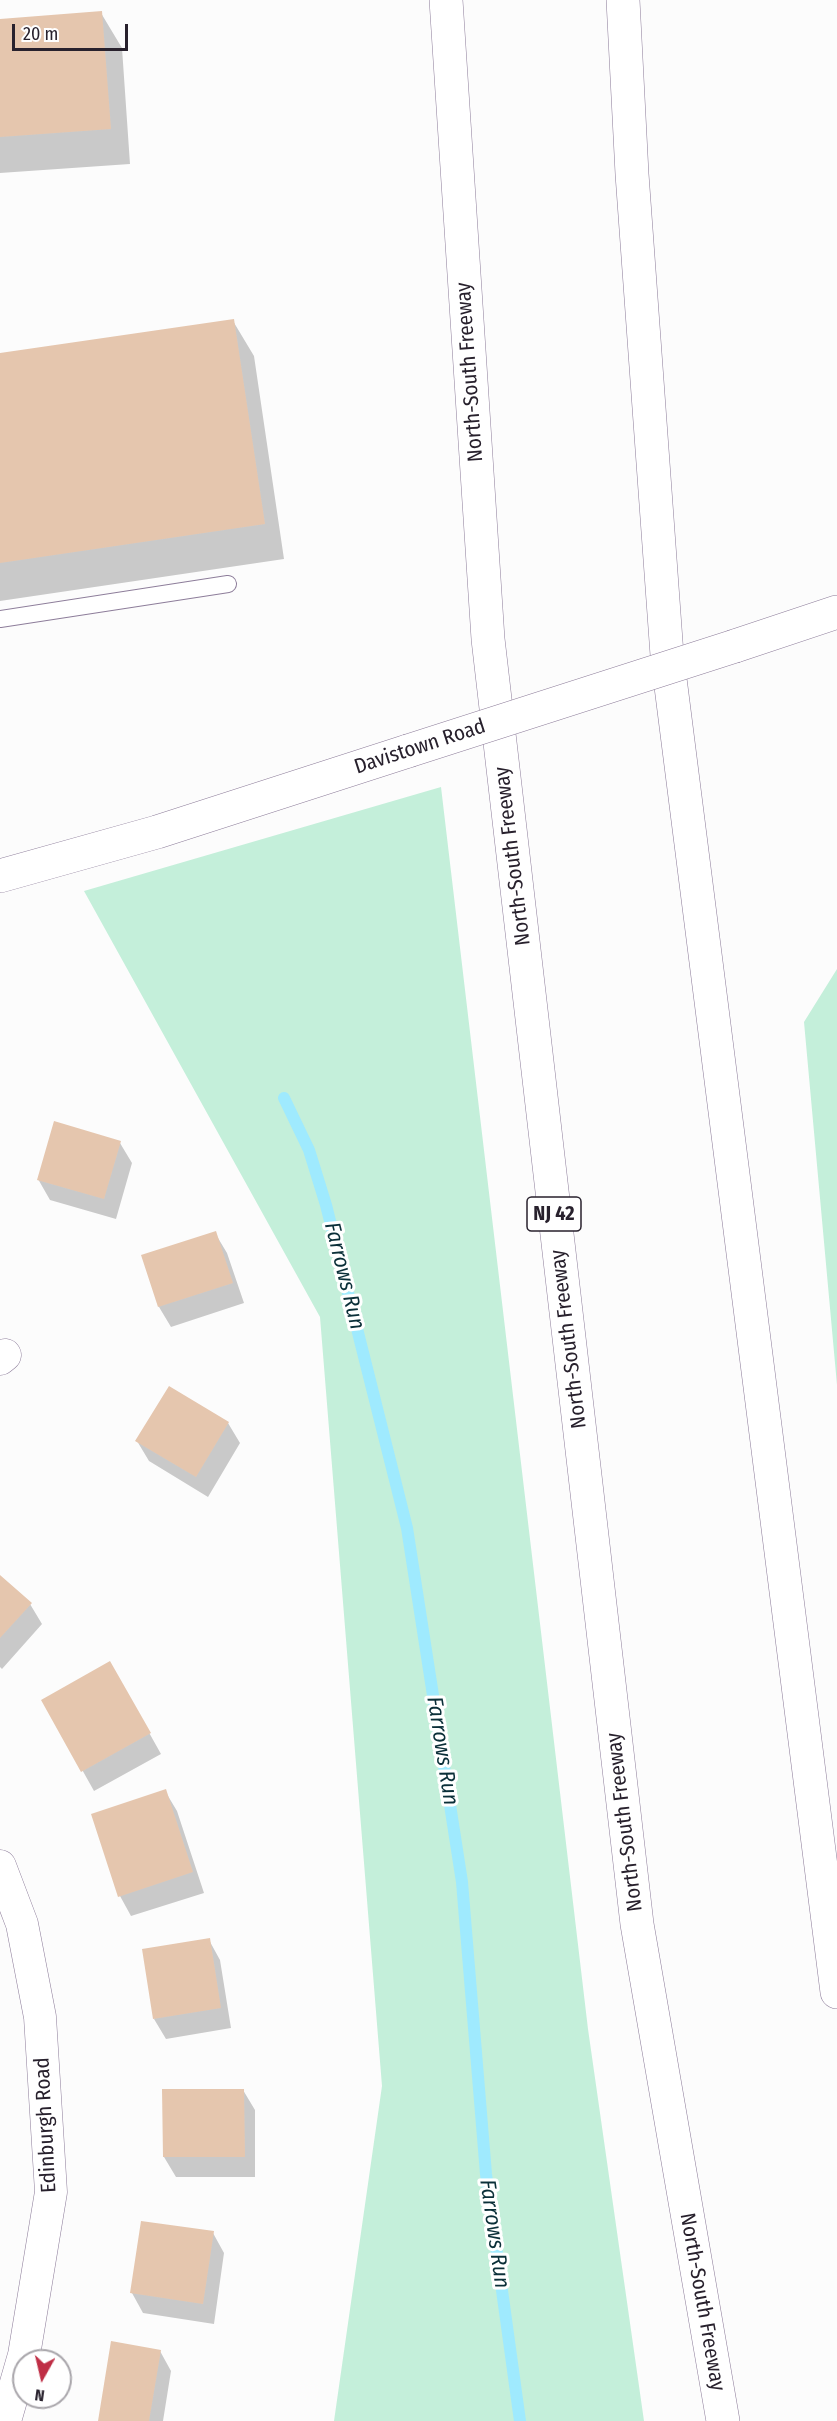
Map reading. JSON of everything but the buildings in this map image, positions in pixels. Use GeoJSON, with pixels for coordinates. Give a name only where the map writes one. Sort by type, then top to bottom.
{"type":"FeatureCollection","features":[{"type":"Feature","properties":{"kind":"main road","name":"North-South Freeway"},"geometry":{"type":"LineString","coordinates":[[446,0],[488,639],[637,1924],[723,2421]]}},
{"type":"Feature","properties":{"kind":"main road"},"geometry":{"type":"LineString","coordinates":[[623,0],[632,174],[667,655],[837,1992]]}},
{"type":"Feature","properties":{"kind":"main road","name":"Davistown Road"},"geometry":{"type":"LineString","coordinates":[[0,876],[156,832],[837,612]]}},
{"type":"Feature","properties":{"kind":"street","name":"Edinburgh Road"},"geometry":{"type":"LineString","coordinates":[[0,1866],[22,1924],[40,2017],[51,2192],[24,2355],[5,2421]]}},
{"type":"Feature","properties":{"kind":"lane"},"geometry":{"type":"LineString","coordinates":[[0,619],[228,584]]}},
{"type":"Feature","properties":{"kind":"green space"},"geometry":{"type":"Polygon","coordinates":[[[441,787],[588,2029],[644,2421],[334,2421],[382,2086],[320,1317],[84,891],[441,787]]]}},
{"type":"Feature","properties":{"kind":"green space"},"geometry":{"type":"Polygon","coordinates":[[[837,969],[837,1385],[804,1022],[837,969]]]}},
{"type":"Feature","properties":{"kind":"waterway","name":"Farrows Run"},"geometry":{"type":"LineString","coordinates":[[284,1098],[309,1150],[326,1205],[407,1528],[462,1882],[486,2174],[520,2421]]}}]}
